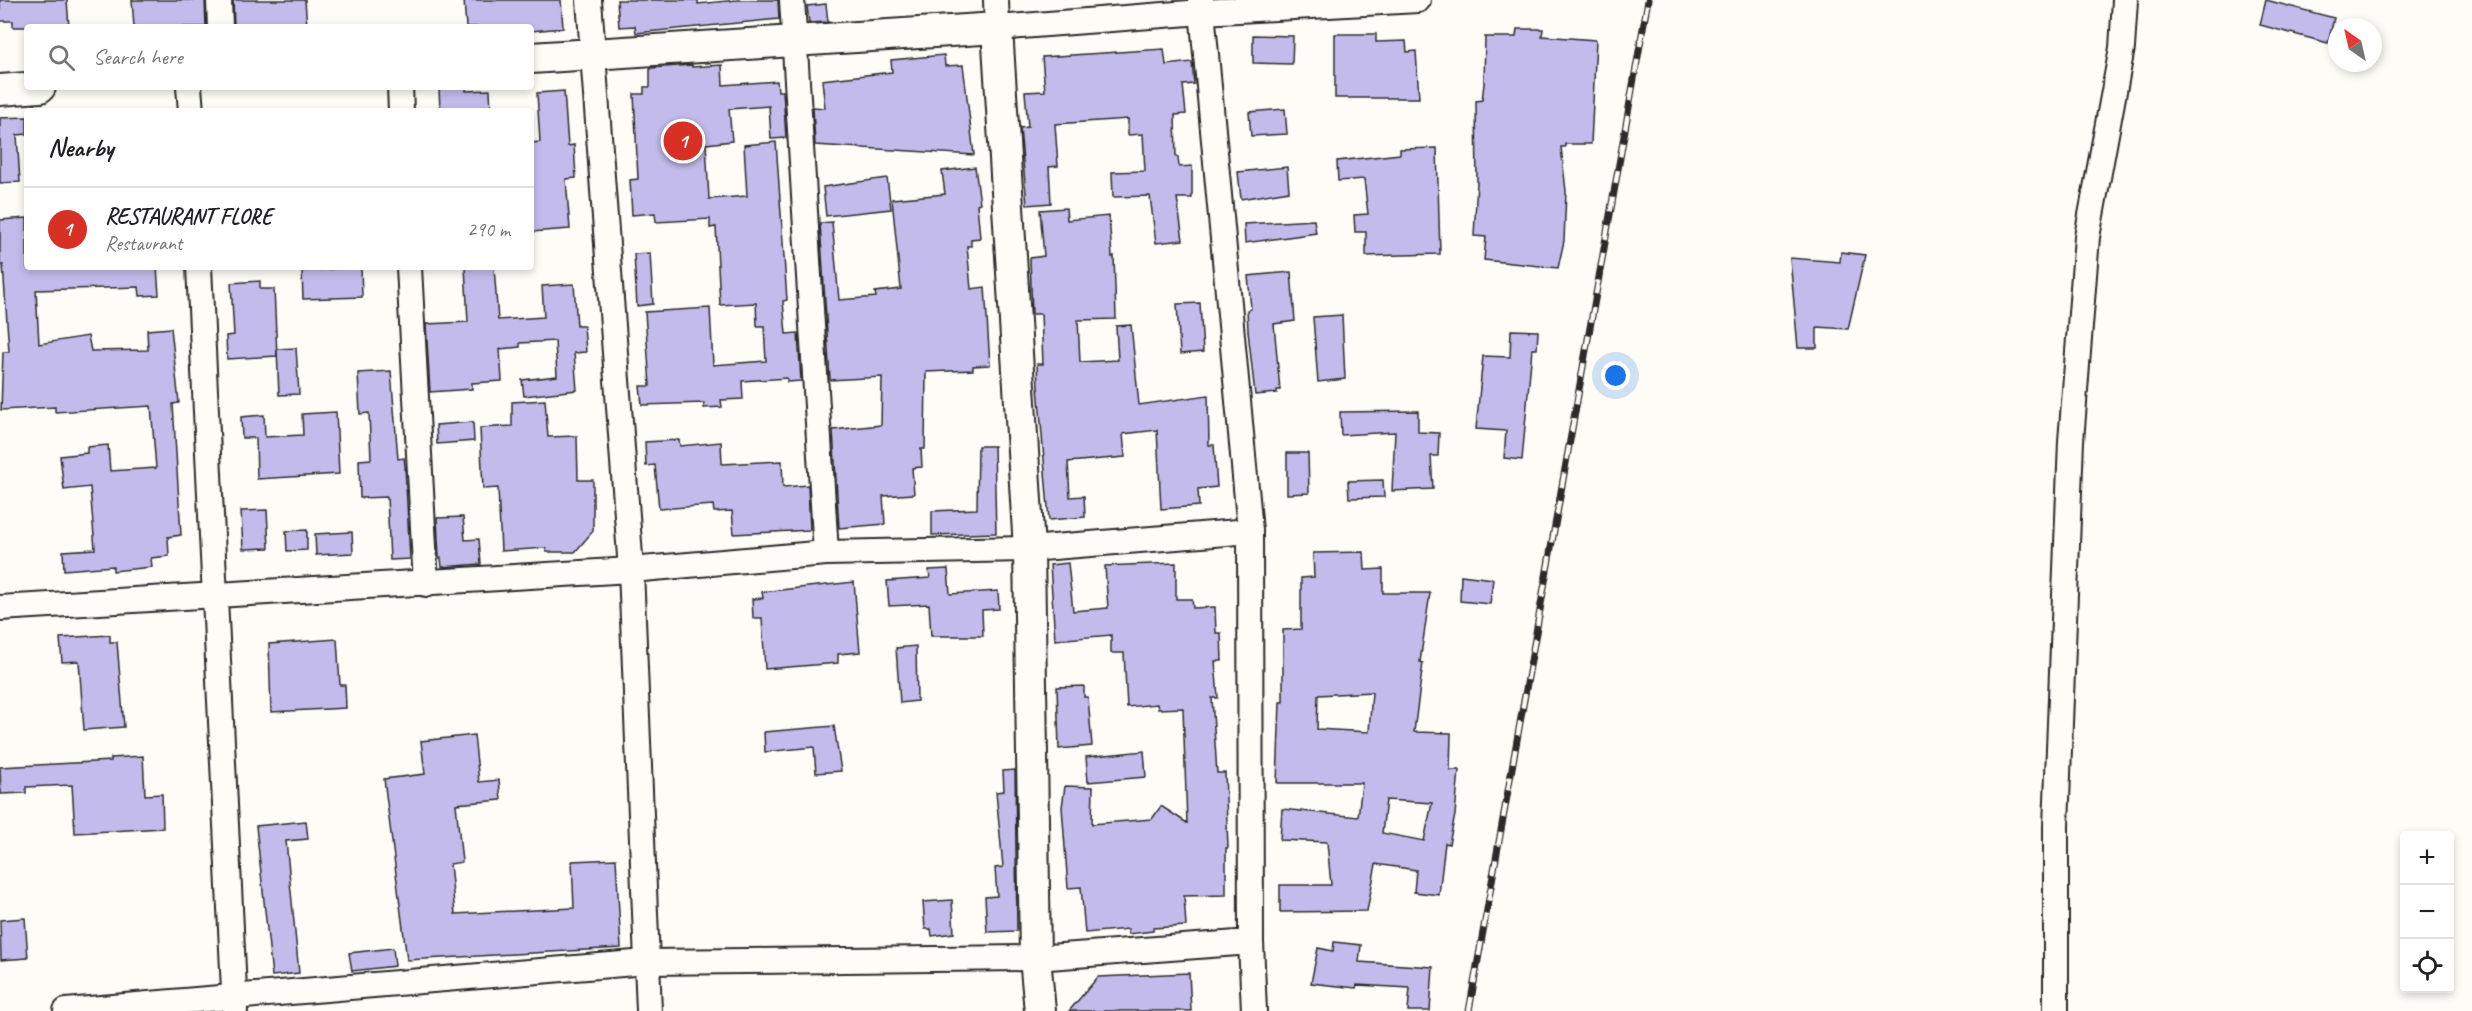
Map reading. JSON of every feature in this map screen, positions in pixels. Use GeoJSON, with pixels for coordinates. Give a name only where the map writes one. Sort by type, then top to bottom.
{"type":"FeatureCollection","features":[{"type":"Feature","properties":{"kind":"street"},"geometry":{"type":"LineString","coordinates":[[219,0],[219,24]]}},
{"type":"Feature","properties":{"kind":"street"},"geometry":{"type":"LineString","coordinates":[[589,0],[631,570],[648,1011]]}},
{"type":"Feature","properties":{"kind":"street"},"geometry":{"type":"LineString","coordinates":[[792,0],[826,553]]}},
{"type":"Feature","properties":{"kind":"street"},"geometry":{"type":"LineString","coordinates":[[534,58],[794,41],[997,14],[1418,0]]}},
{"type":"Feature","properties":{"kind":"street"},"geometry":{"type":"LineString","coordinates":[[2056,1011],[2056,826],[2071,441],[2087,237],[2122,48],[2125,0]]}},
{"type":"Feature","properties":{"kind":"street"},"geometry":{"type":"LineString","coordinates":[[1201,6],[1250,531],[1251,942],[1254,1011]]}},
{"type":"Feature","properties":{"kind":"street"},"geometry":{"type":"LineString","coordinates":[[997,14],[1029,549],[1035,958],[1040,1011]]}},
{"type":"Feature","properties":{"kind":"street"},"geometry":{"type":"LineString","coordinates":[[0,90],[24,88]]}},
{"type":"Feature","properties":{"kind":"street"},"geometry":{"type":"LineString","coordinates":[[189,90],[190,108]]}},
{"type":"Feature","properties":{"kind":"street"},"geometry":{"type":"LineString","coordinates":[[400,90],[401,108]]}},
{"type":"Feature","properties":{"kind":"street"},"geometry":{"type":"LineString","coordinates":[[199,270],[234,1004]]}},
{"type":"Feature","properties":{"kind":"street"},"geometry":{"type":"LineString","coordinates":[[410,270],[426,584]]}},
{"type":"Feature","properties":{"kind":"street"},"geometry":{"type":"LineString","coordinates":[[0,608],[426,584],[631,570],[826,553],[1029,549],[1250,531]]}},
{"type":"Feature","properties":{"kind":"street"},"geometry":{"type":"LineString","coordinates":[[66,1011],[234,1004],[645,963],[1035,958],[1251,942]]}},
{"type":"Feature","properties":{"kind":"building"},"geometry":{"type":"Polygon","coordinates":[[[0,0],[67,0],[69,24],[24,24],[24,27],[13,27],[13,21],[0,21],[0,0]]]}},
{"type":"Feature","properties":{"kind":"building"},"geometry":{"type":"Polygon","coordinates":[[[132,0],[205,0],[206,24],[134,24],[132,0]]]}},
{"type":"Feature","properties":{"kind":"building"},"geometry":{"type":"Polygon","coordinates":[[[233,0],[305,0],[307,24],[234,24],[233,0]]]}},
{"type":"Feature","properties":{"kind":"building"},"geometry":{"type":"Polygon","coordinates":[[[464,0],[561,0],[563,28],[534,31],[534,24],[466,24],[464,0]]]}},
{"type":"Feature","properties":{"kind":"building"},"geometry":{"type":"Polygon","coordinates":[[[617,0],[698,0],[698,4],[737,0],[778,0],[779,19],[636,33],[635,26],[619,27],[617,0]]]}},
{"type":"Feature","properties":{"kind":"building"},"geometry":{"type":"Polygon","coordinates":[[[2266,0],[2334,18],[2328,18],[2328,43],[2260,25],[2266,0]]]}},
{"type":"Feature","properties":{"kind":"building"},"geometry":{"type":"Polygon","coordinates":[[[826,4],[828,22],[809,23],[807,6],[826,4]]]}},
{"type":"Feature","properties":{"kind":"building"},"geometry":{"type":"Polygon","coordinates":[[[1517,29],[1543,29],[1542,36],[1596,40],[1591,144],[1565,144],[1565,147],[1561,147],[1566,191],[1564,241],[1558,268],[1484,260],[1486,237],[1474,236],[1477,182],[1476,101],[1482,100],[1485,37],[1516,37],[1517,29]]]}},
{"type":"Feature","properties":{"kind":"building"},"geometry":{"type":"Polygon","coordinates":[[[1335,34],[1376,34],[1376,42],[1406,41],[1407,52],[1416,51],[1419,98],[1335,98],[1335,34]]]}},
{"type":"Feature","properties":{"kind":"building"},"geometry":{"type":"Polygon","coordinates":[[[1253,35],[1293,36],[1292,64],[1253,63],[1253,35]]]}},
{"type":"Feature","properties":{"kind":"building"},"geometry":{"type":"Polygon","coordinates":[[[1164,49],[1166,65],[1192,62],[1194,84],[1183,85],[1186,114],[1175,115],[1176,157],[1178,157],[1179,167],[1192,166],[1192,198],[1177,198],[1183,240],[1156,243],[1150,196],[1113,197],[1112,172],[1145,171],[1143,134],[1128,135],[1128,119],[1055,124],[1058,166],[1049,167],[1051,203],[1027,205],[1020,128],[1028,127],[1025,92],[1045,91],[1042,57],[1164,49]]]}},
{"type":"Feature","properties":{"kind":"building"},"geometry":{"type":"Polygon","coordinates":[[[944,55],[945,66],[963,65],[974,155],[815,145],[813,107],[825,108],[822,80],[892,72],[891,60],[944,55]]]}},
{"type":"Feature","properties":{"kind":"building"},"geometry":{"type":"Polygon","coordinates":[[[692,65],[692,67],[722,65],[723,85],[777,81],[778,91],[783,91],[786,138],[771,139],[769,106],[729,109],[732,141],[706,144],[709,199],[747,196],[744,145],[776,142],[787,300],[783,301],[786,334],[798,333],[801,381],[787,382],[787,378],[742,381],[743,399],[721,400],[722,407],[704,408],[704,403],[642,405],[640,386],[650,386],[645,312],[710,308],[713,365],[766,361],[764,326],[757,326],[756,303],[720,305],[716,227],[710,228],[710,219],[656,222],[655,213],[632,215],[630,180],[638,179],[634,94],[644,94],[644,87],[650,87],[650,68],[692,65]]]}},
{"type":"Feature","properties":{"kind":"building"},"geometry":{"type":"Polygon","coordinates":[[[439,90],[490,90],[491,108],[440,108],[439,90]]]}},
{"type":"Feature","properties":{"kind":"building"},"geometry":{"type":"Polygon","coordinates":[[[564,91],[568,146],[574,145],[576,178],[566,179],[570,229],[534,232],[534,143],[540,142],[537,93],[564,91]]]}},
{"type":"Feature","properties":{"kind":"building"},"geometry":{"type":"Polygon","coordinates":[[[1285,109],[1287,134],[1251,136],[1249,112],[1285,109]]]}},
{"type":"Feature","properties":{"kind":"building"},"geometry":{"type":"Polygon","coordinates":[[[24,117],[24,134],[17,135],[20,182],[0,183],[0,118],[24,117]]]}},
{"type":"Feature","properties":{"kind":"building"},"geometry":{"type":"Polygon","coordinates":[[[1437,148],[1440,254],[1366,256],[1366,232],[1355,232],[1354,215],[1368,214],[1364,179],[1338,181],[1337,161],[1400,154],[1400,149],[1437,148]]]}},
{"type":"Feature","properties":{"kind":"building"},"geometry":{"type":"Polygon","coordinates":[[[975,167],[980,203],[977,204],[980,238],[971,239],[971,246],[967,246],[971,289],[985,287],[990,365],[973,366],[973,370],[926,372],[925,449],[921,449],[922,467],[912,468],[914,494],[883,496],[885,524],[839,528],[833,430],[881,425],[882,377],[830,380],[820,223],[832,222],[839,300],[876,297],[875,292],[901,289],[892,199],[945,194],[942,171],[975,167]]]}},
{"type":"Feature","properties":{"kind":"building"},"geometry":{"type":"Polygon","coordinates":[[[1287,167],[1289,191],[1241,199],[1238,172],[1287,167]]]}},
{"type":"Feature","properties":{"kind":"building"},"geometry":{"type":"Polygon","coordinates":[[[887,178],[891,209],[826,216],[823,187],[887,178]]]}},
{"type":"Feature","properties":{"kind":"building"},"geometry":{"type":"Polygon","coordinates":[[[1066,208],[1067,220],[1109,216],[1112,257],[1114,256],[1116,319],[1078,320],[1080,362],[1118,360],[1116,326],[1131,325],[1139,405],[1208,395],[1209,445],[1214,445],[1217,487],[1198,489],[1199,506],[1161,509],[1157,430],[1123,434],[1125,457],[1068,462],[1070,497],[1084,496],[1085,517],[1049,520],[1037,364],[1043,364],[1041,314],[1032,314],[1030,258],[1044,256],[1040,210],[1066,208]]]}},
{"type":"Feature","properties":{"kind":"building"},"geometry":{"type":"Polygon","coordinates":[[[24,218],[24,270],[157,270],[159,295],[140,296],[139,287],[36,290],[39,344],[88,336],[91,351],[148,350],[147,330],[171,328],[179,403],[173,404],[181,535],[168,537],[169,556],[151,558],[152,567],[113,571],[113,566],[64,570],[63,551],[95,549],[90,487],[64,490],[60,456],[87,453],[87,447],[108,445],[110,471],[156,468],[151,406],[55,412],[55,407],[1,410],[3,352],[9,352],[3,265],[0,265],[0,220],[24,218]]]}},
{"type":"Feature","properties":{"kind":"building"},"geometry":{"type":"Polygon","coordinates":[[[1314,220],[1316,233],[1245,243],[1244,224],[1314,220]]]}},
{"type":"Feature","properties":{"kind":"building"},"geometry":{"type":"Polygon","coordinates":[[[1841,252],[1865,255],[1848,329],[1817,327],[1817,348],[1798,348],[1790,258],[1840,262],[1841,252]]]}},
{"type":"Feature","properties":{"kind":"building"},"geometry":{"type":"Polygon","coordinates":[[[650,253],[653,304],[637,306],[634,254],[650,253]]]}},
{"type":"Feature","properties":{"kind":"building"},"geometry":{"type":"Polygon","coordinates":[[[361,270],[362,297],[303,299],[302,271],[361,270]]]}},
{"type":"Feature","properties":{"kind":"building"},"geometry":{"type":"Polygon","coordinates":[[[465,270],[494,270],[498,320],[544,317],[542,286],[574,284],[577,326],[584,326],[586,352],[574,353],[577,390],[524,396],[522,380],[557,376],[555,341],[520,343],[520,347],[500,349],[502,381],[472,383],[472,389],[430,392],[426,324],[468,322],[465,270]]]}},
{"type":"Feature","properties":{"kind":"building"},"geometry":{"type":"Polygon","coordinates":[[[1291,272],[1295,321],[1274,324],[1280,390],[1277,390],[1277,393],[1255,395],[1248,331],[1247,310],[1251,309],[1248,276],[1291,272]]]}},
{"type":"Feature","properties":{"kind":"building"},"geometry":{"type":"Polygon","coordinates":[[[260,281],[260,289],[274,289],[277,356],[227,359],[226,336],[234,335],[231,283],[260,281]]]}},
{"type":"Feature","properties":{"kind":"building"},"geometry":{"type":"Polygon","coordinates":[[[1200,303],[1203,352],[1180,354],[1177,304],[1200,303]]]}},
{"type":"Feature","properties":{"kind":"building"},"geometry":{"type":"Polygon","coordinates":[[[1342,315],[1345,379],[1318,382],[1313,317],[1342,315]]]}},
{"type":"Feature","properties":{"kind":"building"},"geometry":{"type":"Polygon","coordinates":[[[1511,330],[1538,331],[1537,349],[1532,349],[1522,460],[1504,458],[1506,431],[1476,429],[1483,356],[1510,357],[1511,330]]]}},
{"type":"Feature","properties":{"kind":"building"},"geometry":{"type":"Polygon","coordinates":[[[296,348],[299,394],[279,395],[277,349],[296,348]]]}},
{"type":"Feature","properties":{"kind":"building"},"geometry":{"type":"Polygon","coordinates":[[[391,371],[398,459],[404,458],[405,466],[410,559],[390,560],[387,497],[360,498],[359,460],[371,459],[369,413],[360,414],[358,373],[391,371]]]}},
{"type":"Feature","properties":{"kind":"building"},"geometry":{"type":"Polygon","coordinates":[[[545,400],[548,437],[577,436],[578,480],[593,480],[593,531],[575,552],[546,552],[546,548],[501,551],[498,488],[483,489],[480,428],[512,426],[512,402],[545,400]]]}},
{"type":"Feature","properties":{"kind":"building"},"geometry":{"type":"Polygon","coordinates":[[[1418,411],[1418,432],[1439,433],[1438,456],[1431,456],[1433,489],[1392,491],[1395,432],[1341,435],[1340,412],[1418,411]]]}},
{"type":"Feature","properties":{"kind":"building"},"geometry":{"type":"Polygon","coordinates":[[[336,412],[339,474],[257,479],[256,438],[242,438],[241,417],[264,415],[265,437],[303,435],[302,414],[336,412]]]}},
{"type":"Feature","properties":{"kind":"building"},"geometry":{"type":"Polygon","coordinates":[[[473,422],[474,441],[437,444],[436,425],[473,422]]]}},
{"type":"Feature","properties":{"kind":"building"},"geometry":{"type":"Polygon","coordinates":[[[679,440],[680,446],[721,442],[722,464],[782,461],[783,487],[808,485],[810,530],[734,534],[732,511],[714,512],[713,505],[659,509],[655,465],[646,466],[645,442],[679,440]]]}},
{"type":"Feature","properties":{"kind":"building"},"geometry":{"type":"Polygon","coordinates":[[[978,446],[994,446],[996,533],[932,535],[932,511],[977,509],[978,446]]]}},
{"type":"Feature","properties":{"kind":"building"},"geometry":{"type":"Polygon","coordinates":[[[1287,453],[1308,453],[1309,493],[1287,494],[1287,453]]]}},
{"type":"Feature","properties":{"kind":"building"},"geometry":{"type":"Polygon","coordinates":[[[1383,480],[1384,497],[1349,498],[1348,481],[1383,480]]]}},
{"type":"Feature","properties":{"kind":"building"},"geometry":{"type":"Polygon","coordinates":[[[267,510],[269,548],[243,549],[241,511],[267,510]]]}},
{"type":"Feature","properties":{"kind":"building"},"geometry":{"type":"Polygon","coordinates":[[[463,517],[465,540],[479,539],[481,564],[442,567],[441,558],[439,558],[437,518],[463,517]]]}},
{"type":"Feature","properties":{"kind":"building"},"geometry":{"type":"Polygon","coordinates":[[[307,530],[307,550],[287,551],[286,531],[307,530]]]}},
{"type":"Feature","properties":{"kind":"building"},"geometry":{"type":"Polygon","coordinates":[[[352,532],[353,553],[316,555],[315,534],[352,532]]]}},
{"type":"Feature","properties":{"kind":"building"},"geometry":{"type":"Polygon","coordinates":[[[1364,552],[1365,570],[1383,569],[1383,593],[1430,593],[1420,662],[1423,663],[1414,732],[1451,733],[1450,770],[1459,770],[1455,815],[1449,844],[1445,843],[1439,895],[1414,892],[1416,870],[1376,864],[1367,911],[1280,912],[1280,885],[1331,885],[1327,842],[1280,840],[1282,809],[1358,817],[1362,783],[1277,783],[1280,702],[1283,702],[1283,630],[1301,629],[1301,578],[1314,577],[1313,553],[1364,552]],[[1372,692],[1318,695],[1317,729],[1369,732],[1372,692]],[[1386,800],[1382,833],[1424,841],[1432,803],[1386,800]]]}},
{"type":"Feature","properties":{"kind":"building"},"geometry":{"type":"Polygon","coordinates":[[[1068,563],[1073,611],[1108,608],[1105,566],[1176,563],[1176,599],[1192,599],[1193,608],[1215,607],[1216,633],[1221,633],[1222,661],[1215,661],[1218,698],[1212,698],[1217,773],[1225,773],[1228,848],[1226,848],[1226,895],[1184,896],[1186,926],[1153,928],[1153,931],[1128,934],[1128,929],[1085,933],[1081,887],[1068,888],[1062,807],[1065,786],[1093,787],[1092,824],[1152,819],[1161,806],[1187,823],[1183,708],[1158,709],[1157,704],[1127,707],[1124,653],[1111,653],[1111,635],[1055,640],[1050,565],[1068,563]]]}},
{"type":"Feature","properties":{"kind":"building"},"geometry":{"type":"Polygon","coordinates":[[[948,569],[950,594],[998,591],[999,609],[982,610],[983,636],[931,636],[929,604],[889,606],[887,581],[930,578],[929,570],[948,569]]]}},
{"type":"Feature","properties":{"kind":"building"},"geometry":{"type":"Polygon","coordinates":[[[1461,575],[1493,579],[1490,604],[1460,601],[1461,575]]]}},
{"type":"Feature","properties":{"kind":"building"},"geometry":{"type":"Polygon","coordinates":[[[854,582],[860,652],[838,654],[838,663],[765,669],[762,618],[753,618],[752,599],[763,598],[762,592],[854,582]]]}},
{"type":"Feature","properties":{"kind":"building"},"geometry":{"type":"Polygon","coordinates":[[[110,635],[110,642],[117,642],[124,727],[84,730],[79,661],[62,662],[60,638],[110,635]]]}},
{"type":"Feature","properties":{"kind":"building"},"geometry":{"type":"Polygon","coordinates":[[[337,639],[340,685],[345,685],[346,708],[271,712],[269,644],[337,639]]]}},
{"type":"Feature","properties":{"kind":"building"},"geometry":{"type":"Polygon","coordinates":[[[916,646],[917,701],[900,703],[896,648],[916,646]]]}},
{"type":"Feature","properties":{"kind":"building"},"geometry":{"type":"Polygon","coordinates":[[[1084,686],[1084,697],[1088,697],[1092,746],[1059,749],[1057,687],[1084,686]]]}},
{"type":"Feature","properties":{"kind":"building"},"geometry":{"type":"Polygon","coordinates":[[[834,726],[841,771],[816,773],[814,747],[765,752],[764,732],[834,726]]]}},
{"type":"Feature","properties":{"kind":"building"},"geometry":{"type":"Polygon","coordinates":[[[474,735],[479,782],[499,780],[501,800],[456,804],[462,862],[450,864],[455,914],[574,908],[572,861],[616,859],[621,948],[407,960],[384,779],[425,774],[421,741],[474,735]]]}},
{"type":"Feature","properties":{"kind":"building"},"geometry":{"type":"Polygon","coordinates":[[[1144,751],[1146,777],[1088,782],[1086,757],[1144,751]]]}},
{"type":"Feature","properties":{"kind":"building"},"geometry":{"type":"Polygon","coordinates":[[[143,756],[145,795],[162,794],[163,828],[75,833],[72,785],[26,787],[26,793],[1,794],[0,767],[111,761],[111,758],[143,756]]]}},
{"type":"Feature","properties":{"kind":"building"},"geometry":{"type":"Polygon","coordinates":[[[1015,770],[1017,931],[987,932],[985,897],[997,896],[995,868],[1003,867],[996,792],[1004,791],[1003,771],[1015,770]]]}},
{"type":"Feature","properties":{"kind":"building"},"geometry":{"type":"Polygon","coordinates":[[[306,821],[308,839],[286,841],[299,973],[272,976],[256,826],[306,821]]]}},
{"type":"Feature","properties":{"kind":"building"},"geometry":{"type":"Polygon","coordinates":[[[952,900],[954,933],[932,936],[931,929],[925,929],[923,902],[952,900]]]}},
{"type":"Feature","properties":{"kind":"building"},"geometry":{"type":"Polygon","coordinates":[[[25,918],[28,958],[1,960],[0,920],[25,918]]]}},
{"type":"Feature","properties":{"kind":"building"},"geometry":{"type":"Polygon","coordinates":[[[1334,942],[1361,945],[1359,962],[1433,967],[1430,1011],[1408,1011],[1410,988],[1357,985],[1356,988],[1311,983],[1318,948],[1333,951],[1334,942]]]}},
{"type":"Feature","properties":{"kind":"building"},"geometry":{"type":"Polygon","coordinates":[[[393,948],[395,966],[352,971],[349,953],[393,948]]]}},
{"type":"Feature","properties":{"kind":"building"},"geometry":{"type":"Polygon","coordinates":[[[1189,973],[1191,1011],[1069,1011],[1098,977],[1189,973]]]}},
{"type":"Feature","properties":{"kind":"railway"},"geometry":{"type":"LineString","coordinates":[[1469,1011],[1648,0]]}},
{"type":"Feature","properties":{"kind":"place","name":"RESTAURANT FLORE"},"geometry":{"type":"Point","coordinates":[683,141]}}]}
